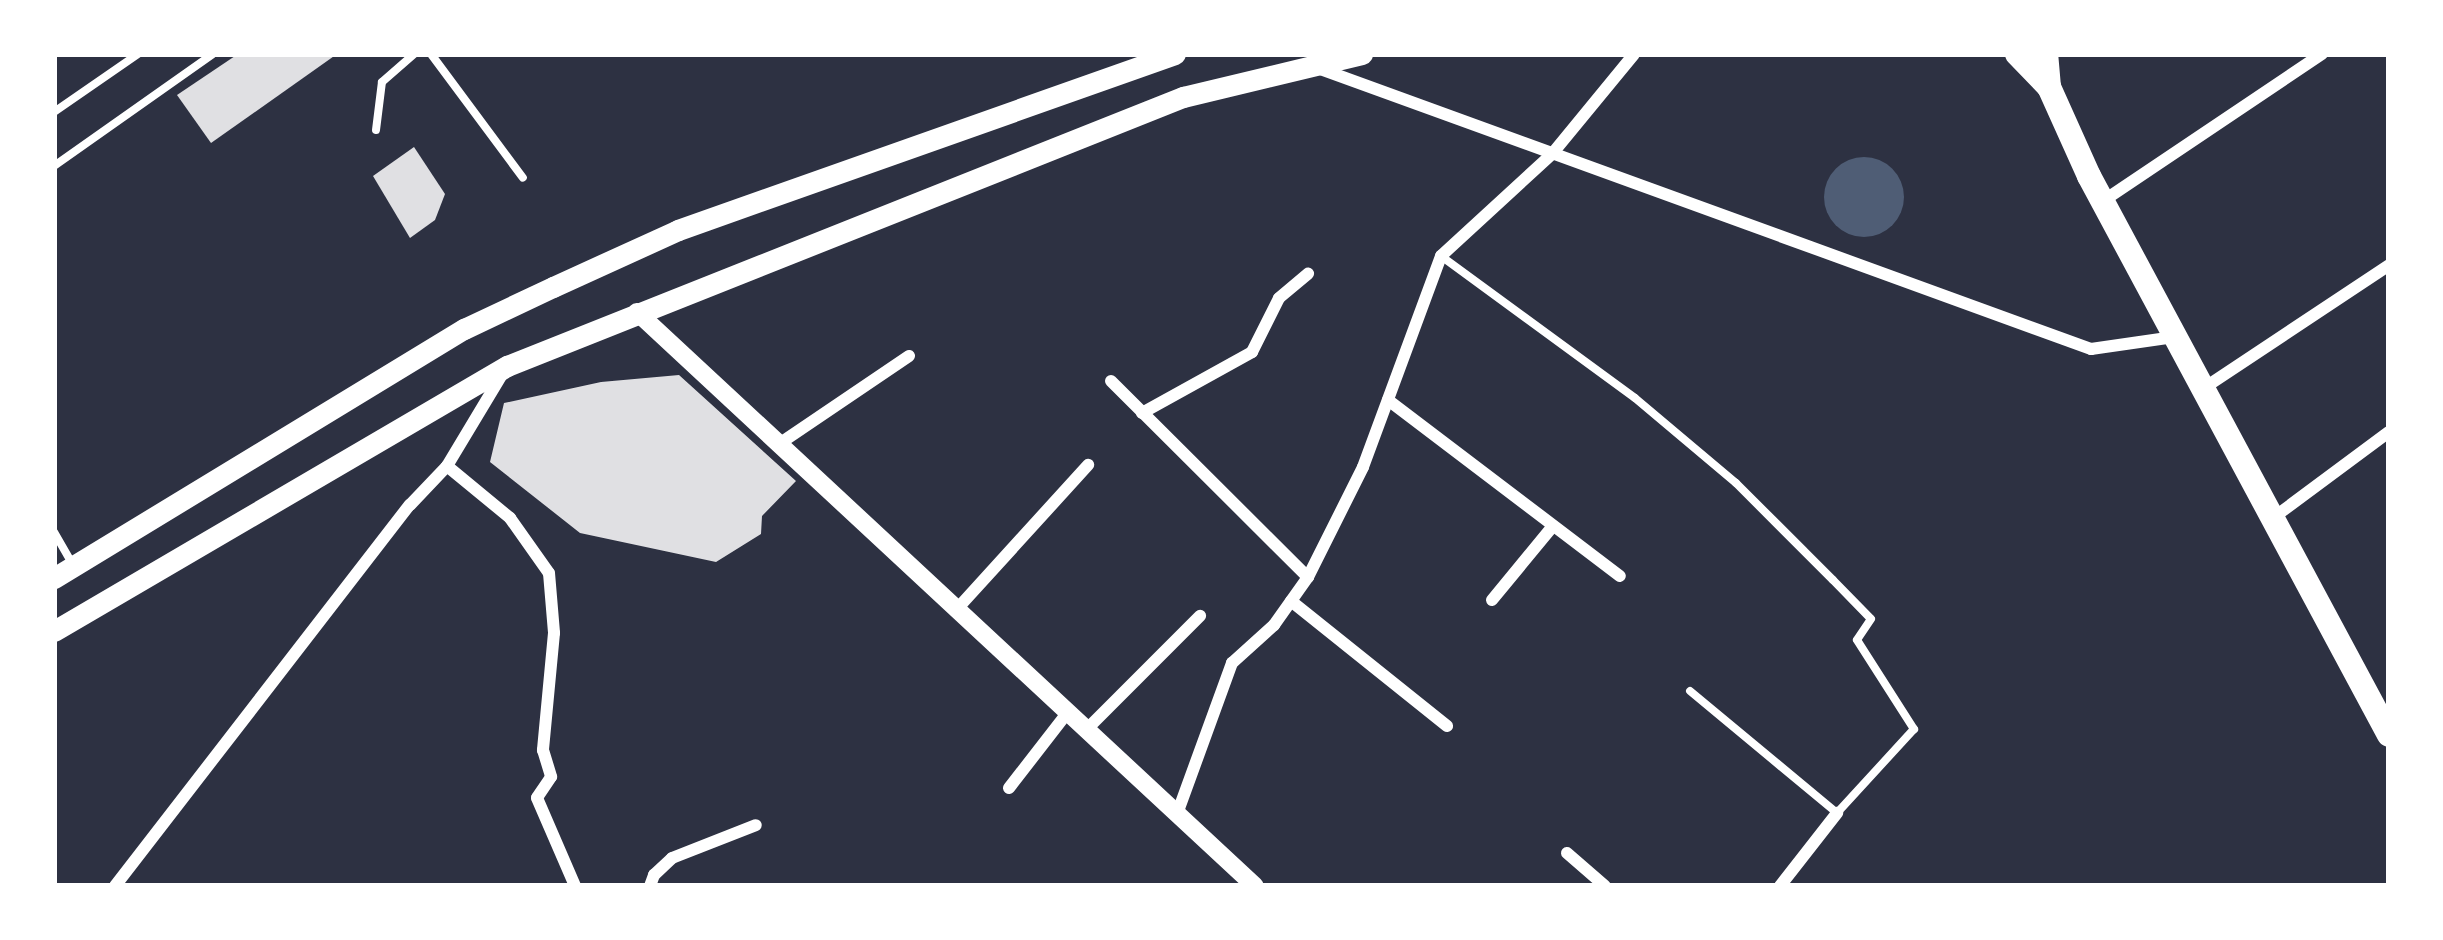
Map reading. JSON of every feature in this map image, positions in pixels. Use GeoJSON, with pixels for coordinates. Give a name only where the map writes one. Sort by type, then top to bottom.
{"type":"FeatureCollection","features":[{"type":"Feature","properties":{"kind":"main road"},"geometry":{"type":"LineString","coordinates":[[64,572],[464,329],[554,287],[678,230],[1175,54]]}},
{"type":"Feature","properties":{"kind":"main road"},"geometry":{"type":"LineString","coordinates":[[54,631],[506,366],[1183,97],[1361,54]]}},
{"type":"Feature","properties":{"kind":"main road"},"geometry":{"type":"LineString","coordinates":[[2017,54],[2049,87],[2102,201],[2389,735]]}},
{"type":"Feature","properties":{"kind":"main road"},"geometry":{"type":"LineString","coordinates":[[2046,54],[2049,87]]}},
{"type":"Feature","properties":{"kind":"street"},"geometry":{"type":"LineString","coordinates":[[1177,814],[1232,663],[1308,577],[1363,467],[1442,256],[1552,154],[1634,54]]}},
{"type":"Feature","properties":{"kind":"street"},"geometry":{"type":"LineString","coordinates":[[2102,201],[2322,54]]}},
{"type":"Feature","properties":{"kind":"street"},"geometry":{"type":"LineString","coordinates":[[1312,66],[2092,350],[2175,337]]}},
{"type":"Feature","properties":{"kind":"street"},"geometry":{"type":"LineString","coordinates":[[2203,389],[2389,265]]}},
{"type":"Feature","properties":{"kind":"street"},"geometry":{"type":"LineString","coordinates":[[1142,412],[1252,352],[1279,298],[1308,274]]}},
{"type":"Feature","properties":{"kind":"street"},"geometry":{"type":"LineString","coordinates":[[637,312],[1255,886]]}},
{"type":"Feature","properties":{"kind":"street"},"geometry":{"type":"LineString","coordinates":[[779,444],[909,356]]}},
{"type":"Feature","properties":{"kind":"street"},"geometry":{"type":"LineString","coordinates":[[115,886],[410,505],[447,466],[506,366]]}},
{"type":"Feature","properties":{"kind":"street"},"geometry":{"type":"LineString","coordinates":[[1111,381],[1308,577]]}},
{"type":"Feature","properties":{"kind":"street"},"geometry":{"type":"LineString","coordinates":[[1388,400],[1620,576]]}},
{"type":"Feature","properties":{"kind":"street"},"geometry":{"type":"LineString","coordinates":[[2272,519],[2389,432]]}},
{"type":"Feature","properties":{"kind":"street"},"geometry":{"type":"LineString","coordinates":[[957,609],[1088,465]]}},
{"type":"Feature","properties":{"kind":"street"},"geometry":{"type":"LineString","coordinates":[[447,466],[509,518],[549,573],[554,633],[543,749],[551,777],[537,798],[575,886]]}},
{"type":"Feature","properties":{"kind":"street"},"geometry":{"type":"LineString","coordinates":[[1492,600],[1553,526]]}},
{"type":"Feature","properties":{"kind":"street"},"geometry":{"type":"LineString","coordinates":[[1291,601],[1447,726]]}},
{"type":"Feature","properties":{"kind":"street"},"geometry":{"type":"LineString","coordinates":[[1087,729],[1200,616]]}},
{"type":"Feature","properties":{"kind":"street"},"geometry":{"type":"LineString","coordinates":[[1010,788],[1068,712]]}},
{"type":"Feature","properties":{"kind":"street"},"geometry":{"type":"LineString","coordinates":[[1780,886],[1837,813]]}},
{"type":"Feature","properties":{"kind":"street"},"geometry":{"type":"LineString","coordinates":[[650,886],[653,875],[671,858],[756,825]]}},
{"type":"Feature","properties":{"kind":"street"},"geometry":{"type":"LineString","coordinates":[[1567,854],[1605,886]]}},
{"type":"Feature","properties":{"kind":"lane"},"geometry":{"type":"LineString","coordinates":[[54,112],[138,54]]}},
{"type":"Feature","properties":{"kind":"lane"},"geometry":{"type":"LineString","coordinates":[[54,166],[213,54]]}},
{"type":"Feature","properties":{"kind":"lane"},"geometry":{"type":"LineString","coordinates":[[376,130],[382,82],[414,54]]}},
{"type":"Feature","properties":{"kind":"lane"},"geometry":{"type":"LineString","coordinates":[[431,54],[523,178]]}},
{"type":"Feature","properties":{"kind":"lane"},"geometry":{"type":"LineString","coordinates":[[1442,256],[1635,398],[1736,483],[1871,619],[1857,640],[1914,729],[1837,813],[1690,692]]}},
{"type":"Feature","properties":{"kind":"lane"},"geometry":{"type":"LineString","coordinates":[[54,532],[64,572]]}},
{"type":"Feature","properties":{"kind":"water"},"geometry":{"type":"Polygon","coordinates":[[[1864,157],[1893,168],[1904,197],[1893,226],[1864,237],[1835,226],[1824,197],[1835,168],[1864,157]]]}},
{"type":"Feature","properties":{"kind":"building"},"geometry":{"type":"Polygon","coordinates":[[[238,54],[337,54],[211,143],[177,95],[238,54]]]}},
{"type":"Feature","properties":{"kind":"building"},"geometry":{"type":"Polygon","coordinates":[[[414,147],[445,194],[435,220],[410,238],[373,176],[414,147]]]}},
{"type":"Feature","properties":{"kind":"building"},"geometry":{"type":"Polygon","coordinates":[[[679,375],[796,481],[762,516],[761,534],[716,562],[580,533],[490,462],[504,403],[601,382],[679,375]]]}}]}
